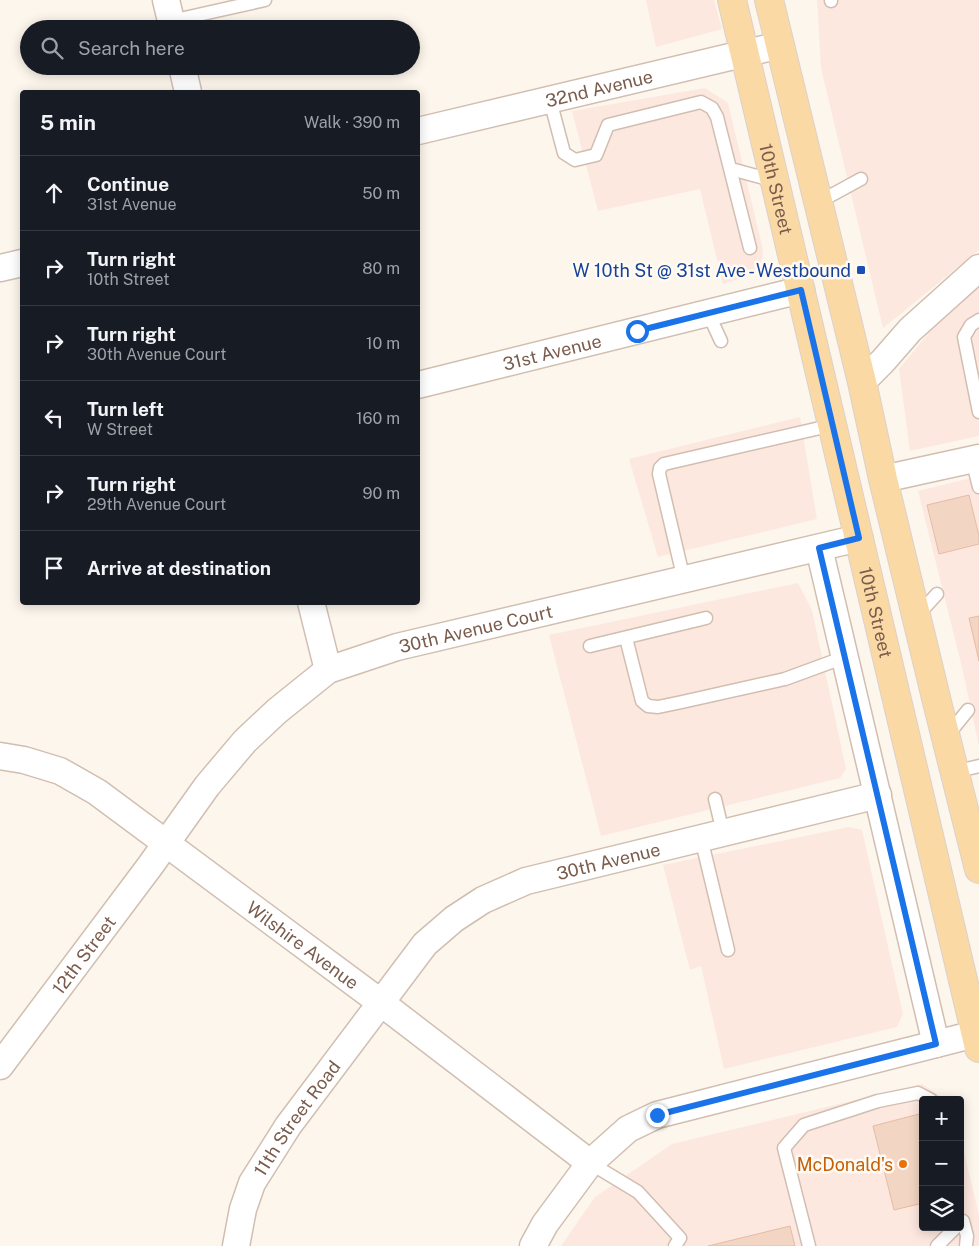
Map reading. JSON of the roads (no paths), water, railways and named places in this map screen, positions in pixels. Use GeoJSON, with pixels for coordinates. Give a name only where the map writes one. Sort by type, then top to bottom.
{"type":"FeatureCollection","features":[{"type":"Feature","properties":{"kind":"main road","name":"10th Street"},"geometry":{"type":"LineString","coordinates":[[732,0],[978,1038]]}},
{"type":"Feature","properties":{"kind":"main road","name":"10th Street"},"geometry":{"type":"LineString","coordinates":[[769,0],[946,738],[967,769],[979,868]]}},
{"type":"Feature","properties":{"kind":"main road"},"geometry":{"type":"LineString","coordinates":[[810,330],[830,343],[843,385],[861,457],[871,472],[883,479]]}},
{"type":"Feature","properties":{"kind":"main road"},"geometry":{"type":"LineString","coordinates":[[859,538],[884,545],[889,551],[920,676],[933,687]]}},
{"type":"Feature","properties":{"kind":"street","name":"32nd Avenue"},"geometry":{"type":"LineString","coordinates":[[420,131],[780,45]]}},
{"type":"Feature","properties":{"kind":"street"},"geometry":{"type":"LineString","coordinates":[[184,75],[188,90]]}},
{"type":"Feature","properties":{"kind":"street"},"geometry":{"type":"LineString","coordinates":[[0,268],[20,263]]}},
{"type":"Feature","properties":{"kind":"street"},"geometry":{"type":"LineString","coordinates":[[862,382],[910,330],[979,268]]}},
{"type":"Feature","properties":{"kind":"street","name":"31st Avenue"},"geometry":{"type":"LineString","coordinates":[[420,385],[801,290]]}},
{"type":"Feature","properties":{"kind":"street"},"geometry":{"type":"LineString","coordinates":[[883,479],[976,459]]}},
{"type":"Feature","properties":{"kind":"street","name":"30th Avenue Court"},"geometry":{"type":"LineString","coordinates":[[166,844],[207,786],[245,741],[277,711],[328,670],[397,647],[859,538]]}},
{"type":"Feature","properties":{"kind":"street"},"geometry":{"type":"LineString","coordinates":[[819,548],[936,1044]]}},
{"type":"Feature","properties":{"kind":"street"},"geometry":{"type":"LineString","coordinates":[[312,605],[328,670]]}},
{"type":"Feature","properties":{"kind":"street","name":"Wilshire Avenue"},"geometry":{"type":"LineString","coordinates":[[0,756],[24,760],[60,771],[97,792],[380,1002],[590,1163]]}},
{"type":"Feature","properties":{"kind":"street","name":"30th Avenue"},"geometry":{"type":"LineString","coordinates":[[380,1002],[425,944],[454,919],[483,900],[526,881],[878,795]]}},
{"type":"Feature","properties":{"kind":"street","name":"12th Street"},"geometry":{"type":"LineString","coordinates":[[0,1066],[166,844]]}},
{"type":"Feature","properties":{"kind":"street","name":"11th Street Road"},"geometry":{"type":"LineString","coordinates":[[236,1246],[243,1209],[252,1183],[288,1126],[380,1002]]}},
{"type":"Feature","properties":{"kind":"street"},"geometry":{"type":"LineString","coordinates":[[533,1246],[545,1224],[590,1163],[628,1129],[657,1115],[936,1044],[978,1038]]}},
{"type":"Feature","properties":{"kind":"lane"},"geometry":{"type":"LineString","coordinates":[[170,17],[265,0]]}},
{"type":"Feature","properties":{"kind":"lane"},"geometry":{"type":"LineString","coordinates":[[550,100],[564,153],[575,160],[596,155],[608,125],[701,102],[712,108],[718,116],[750,248]]}},
{"type":"Feature","properties":{"kind":"lane"},"geometry":{"type":"LineString","coordinates":[[731,169],[775,181]]}},
{"type":"Feature","properties":{"kind":"lane"},"geometry":{"type":"LineString","coordinates":[[817,203],[861,179]]}},
{"type":"Feature","properties":{"kind":"lane"},"geometry":{"type":"LineString","coordinates":[[708,313],[722,341]]}},
{"type":"Feature","properties":{"kind":"lane"},"geometry":{"type":"LineString","coordinates":[[979,320],[971,326],[964,337],[979,412]]}},
{"type":"Feature","properties":{"kind":"lane"},"geometry":{"type":"LineString","coordinates":[[684,580],[659,474],[660,468],[664,464],[832,425]]}},
{"type":"Feature","properties":{"kind":"lane"},"geometry":{"type":"LineString","coordinates":[[976,459],[979,487]]}},
{"type":"Feature","properties":{"kind":"lane"},"geometry":{"type":"LineString","coordinates":[[916,616],[937,594]]}},
{"type":"Feature","properties":{"kind":"lane"},"geometry":{"type":"LineString","coordinates":[[590,646],[706,618]]}},
{"type":"Feature","properties":{"kind":"lane"},"geometry":{"type":"LineString","coordinates":[[626,638],[642,701],[648,706],[658,707],[785,679],[845,657]]}},
{"type":"Feature","properties":{"kind":"lane"},"geometry":{"type":"LineString","coordinates":[[946,738],[968,710]]}},
{"type":"Feature","properties":{"kind":"lane"},"geometry":{"type":"LineString","coordinates":[[715,799],[712,835],[728,950]]}},
{"type":"Feature","properties":{"kind":"lane"},"geometry":{"type":"LineString","coordinates":[[809,1246],[784,1148],[804,1125],[878,1101],[918,1093],[924,1096]]}},
{"type":"Feature","properties":{"kind":"lane"},"geometry":{"type":"LineString","coordinates":[[590,1163],[638,1192],[680,1238],[675,1246]]}},
{"type":"Feature","properties":{"kind":"lane"},"geometry":{"type":"LineString","coordinates":[[964,1228],[968,1236],[966,1246]]}},
{"type":"Feature","properties":{"kind":"lane"},"geometry":{"type":"LineString","coordinates":[[937,1246],[950,1231]]}},
{"type":"Feature","properties":{"kind":"place","name":"W 10th St @ 31st Ave - Westbound"},"geometry":{"type":"Point","coordinates":[861,270]}},
{"type":"Feature","properties":{"kind":"place","name":"McDonald's"},"geometry":{"type":"Point","coordinates":[903,1164]}}]}
